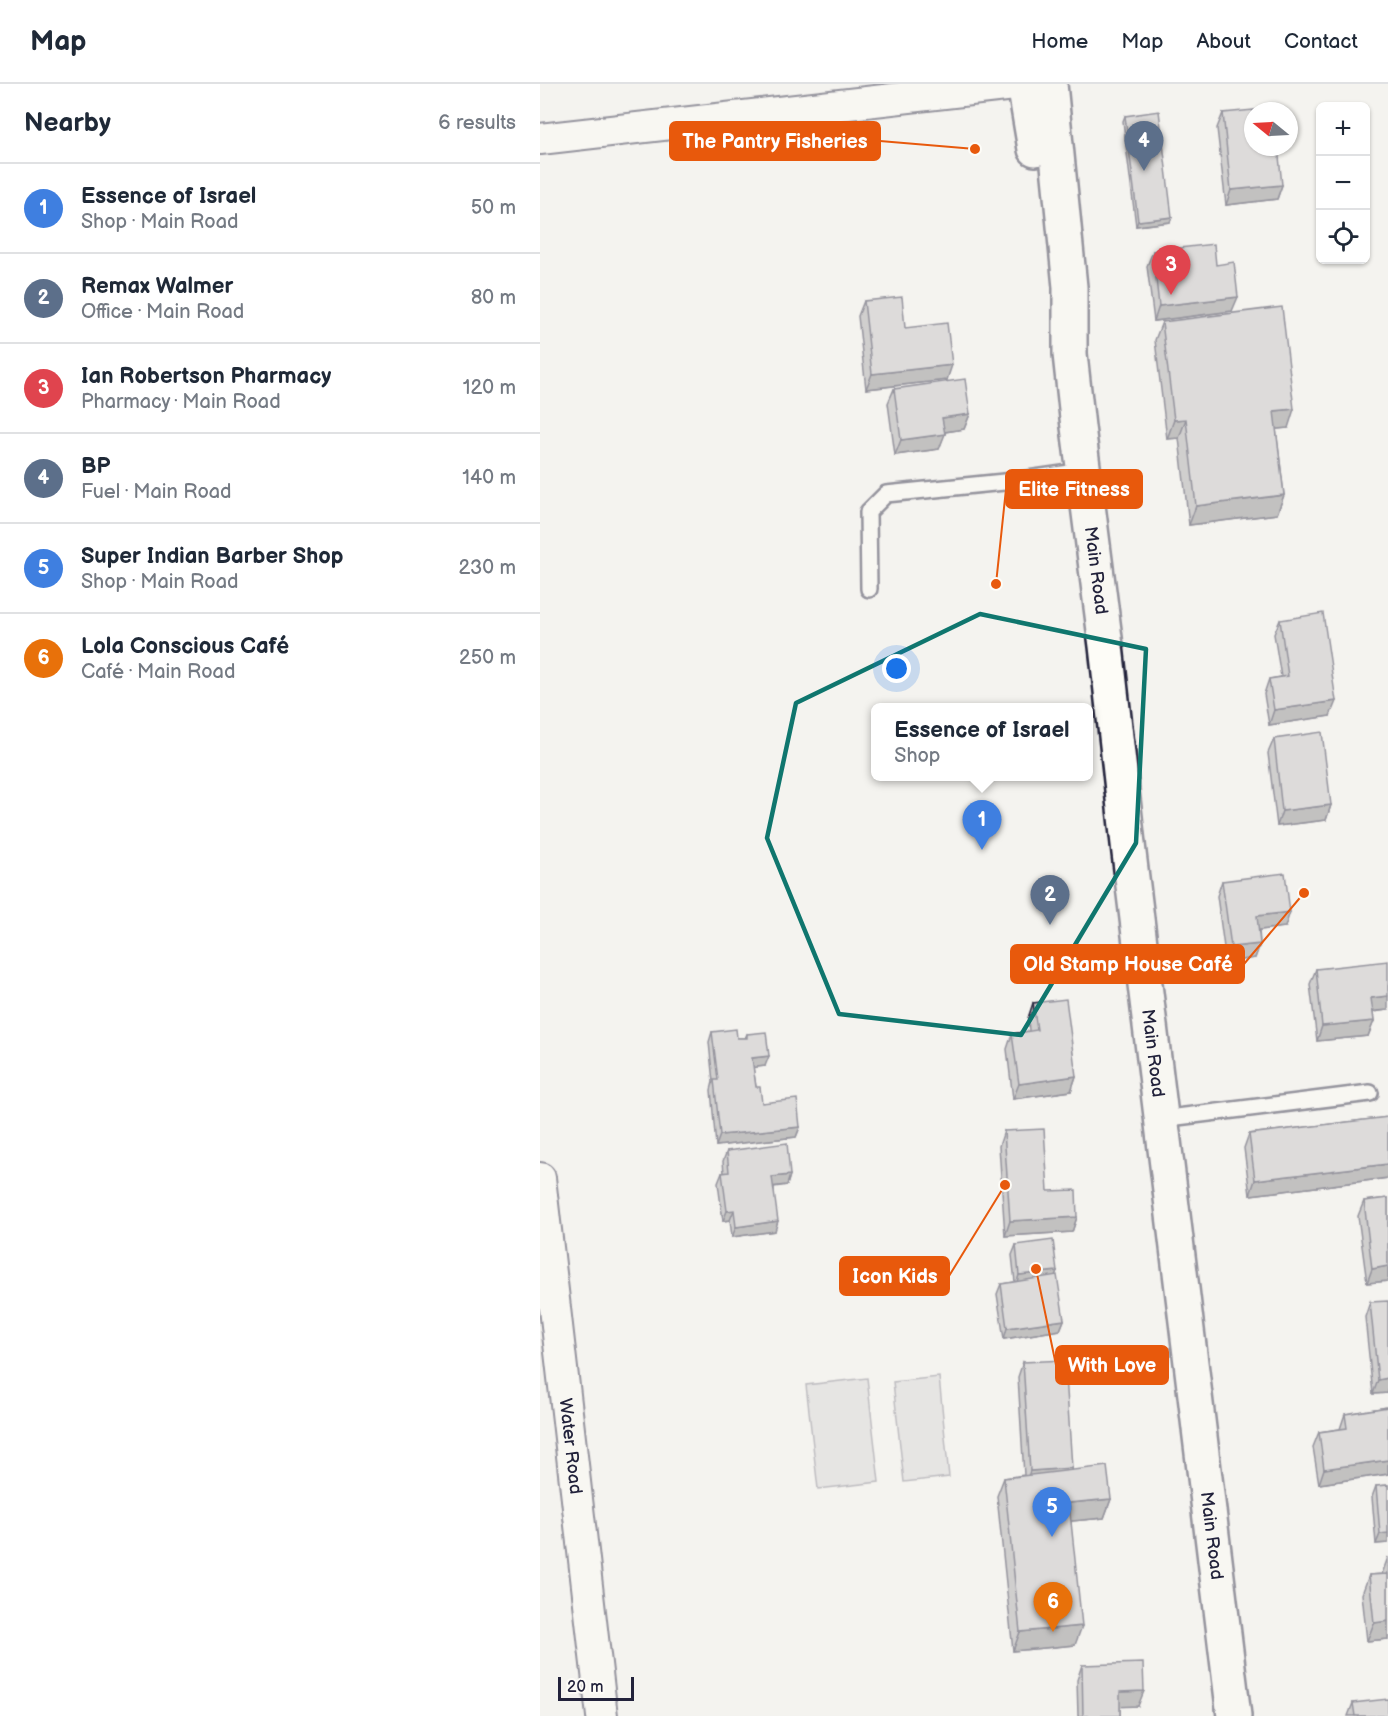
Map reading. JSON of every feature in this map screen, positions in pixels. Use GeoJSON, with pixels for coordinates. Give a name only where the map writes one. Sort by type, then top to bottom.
{"type":"FeatureCollection","features":[{"type":"Feature","properties":{"kind":"main road","name":"Main Road"},"geometry":{"type":"LineString","coordinates":[[1025,84],[1051,289],[1056,314],[1070,354]]}},
{"type":"Feature","properties":{"kind":"main road","name":"Main Road"},"geometry":{"type":"LineString","coordinates":[[1050,84],[1070,287],[1070,354],[1234,1716]]}},
{"type":"Feature","properties":{"kind":"street"},"geometry":{"type":"LineString","coordinates":[[540,139],[1025,84]]}},
{"type":"Feature","properties":{"kind":"street","name":"Water Road"},"geometry":{"type":"LineString","coordinates":[[540,1178],[602,1716]]}},
{"type":"Feature","properties":{"kind":"lane"},"geometry":{"type":"LineString","coordinates":[[869,589],[868,512],[886,494],[1014,481],[1084,471]]}},
{"type":"Feature","properties":{"kind":"lane"},"geometry":{"type":"LineString","coordinates":[[1161,1119],[1370,1093]]}},
{"type":"Feature","properties":{"kind":"highlighted area"},"geometry":{"type":"Polygon","coordinates":[[[980,614],[1146,649],[1136,843],[1021,1035],[839,1014],[767,838],[796,703],[980,614]]]}},
{"type":"Feature","properties":{"kind":"shaded area"},"geometry":{"type":"Polygon","coordinates":[[[939,1377],[949,1477],[904,1482],[893,1382],[939,1377]]]}},
{"type":"Feature","properties":{"kind":"shaded area"},"geometry":{"type":"Polygon","coordinates":[[[867,1378],[879,1482],[818,1489],[806,1385],[867,1378]]]}},
{"type":"Feature","properties":{"kind":"building"},"geometry":{"type":"Polygon","coordinates":[[[1159,111],[1172,217],[1138,221],[1125,116],[1159,111]]]}},
{"type":"Feature","properties":{"kind":"building"},"geometry":{"type":"Polygon","coordinates":[[[1244,111],[1244,156],[1279,156],[1282,185],[1231,190],[1223,113],[1244,111]]]}},
{"type":"Feature","properties":{"kind":"building"},"geometry":{"type":"Polygon","coordinates":[[[1214,244],[1216,265],[1234,262],[1238,297],[1159,306],[1153,251],[1214,244]]]}},
{"type":"Feature","properties":{"kind":"building"},"geometry":{"type":"Polygon","coordinates":[[[902,297],[905,328],[947,323],[952,365],[872,374],[864,301],[902,297]]]}},
{"type":"Feature","properties":{"kind":"building"},"geometry":{"type":"Polygon","coordinates":[[[1282,307],[1294,409],[1274,411],[1284,495],[1196,506],[1186,419],[1174,420],[1162,322],[1282,307]]]}},
{"type":"Feature","properties":{"kind":"building"},"geometry":{"type":"Polygon","coordinates":[[[965,379],[970,414],[942,418],[945,434],[901,440],[894,389],[965,379]]]}},
{"type":"Feature","properties":{"kind":"building"},"geometry":{"type":"Polygon","coordinates":[[[1323,613],[1336,701],[1274,710],[1269,679],[1288,676],[1280,620],[1323,613]]]}},
{"type":"Feature","properties":{"kind":"building"},"geometry":{"type":"Polygon","coordinates":[[[1322,732],[1331,805],[1282,811],[1274,739],[1322,732]]]}},
{"type":"Feature","properties":{"kind":"building"},"geometry":{"type":"Polygon","coordinates":[[[1285,873],[1290,912],[1257,916],[1260,944],[1231,947],[1222,881],[1285,873]]]}},
{"type":"Feature","properties":{"kind":"building"},"geometry":{"type":"Polygon","coordinates":[[[1388,961],[1388,996],[1371,998],[1374,1021],[1322,1026],[1316,969],[1388,961]]]}},
{"type":"Feature","properties":{"kind":"building"},"geometry":{"type":"Polygon","coordinates":[[[1066,999],[1076,1076],[1019,1084],[1012,1034],[1037,1030],[1033,1003],[1066,999]]]}},
{"type":"Feature","properties":{"kind":"building"},"geometry":{"type":"Polygon","coordinates":[[[736,1029],[737,1038],[747,1038],[747,1034],[766,1032],[769,1056],[752,1058],[756,1087],[760,1087],[762,1103],[797,1099],[800,1127],[720,1135],[714,1080],[718,1080],[712,1032],[736,1029]]]}},
{"type":"Feature","properties":{"kind":"building"},"geometry":{"type":"Polygon","coordinates":[[[1388,1117],[1388,1164],[1255,1180],[1249,1134],[1388,1117]]]}},
{"type":"Feature","properties":{"kind":"building"},"geometry":{"type":"Polygon","coordinates":[[[1044,1129],[1048,1191],[1076,1190],[1077,1217],[1010,1221],[1004,1131],[1044,1129]]]}},
{"type":"Feature","properties":{"kind":"building"},"geometry":{"type":"Polygon","coordinates":[[[787,1143],[790,1175],[772,1177],[778,1221],[736,1227],[734,1210],[727,1211],[722,1173],[729,1172],[727,1151],[787,1143]]]}},
{"type":"Feature","properties":{"kind":"building"},"geometry":{"type":"Polygon","coordinates":[[[1388,1198],[1388,1266],[1372,1269],[1364,1201],[1388,1198]]]}},
{"type":"Feature","properties":{"kind":"building"},"geometry":{"type":"Polygon","coordinates":[[[1053,1240],[1057,1271],[1019,1275],[1016,1245],[1053,1240]]]}},
{"type":"Feature","properties":{"kind":"building"},"geometry":{"type":"Polygon","coordinates":[[[1057,1275],[1064,1320],[1007,1328],[1001,1284],[1057,1275]]]}},
{"type":"Feature","properties":{"kind":"building"},"geometry":{"type":"Polygon","coordinates":[[[1388,1301],[1388,1378],[1378,1380],[1370,1302],[1388,1301]]]}},
{"type":"Feature","properties":{"kind":"building"},"geometry":{"type":"Polygon","coordinates":[[[1065,1360],[1072,1468],[1030,1471],[1023,1362],[1065,1360]]]}},
{"type":"Feature","properties":{"kind":"building"},"geometry":{"type":"Polygon","coordinates":[[[1388,1407],[1388,1460],[1324,1469],[1319,1432],[1347,1428],[1345,1414],[1388,1407]]]}},
{"type":"Feature","properties":{"kind":"building"},"geometry":{"type":"Polygon","coordinates":[[[1107,1466],[1111,1499],[1069,1503],[1082,1626],[1020,1632],[1004,1478],[1107,1466]]]}},
{"type":"Feature","properties":{"kind":"building"},"geometry":{"type":"Polygon","coordinates":[[[1388,1485],[1388,1533],[1380,1534],[1376,1486],[1388,1485]]]}},
{"type":"Feature","properties":{"kind":"building"},"geometry":{"type":"Polygon","coordinates":[[[1388,1574],[1388,1621],[1374,1623],[1369,1575],[1388,1574]]]}},
{"type":"Feature","properties":{"kind":"building"},"geometry":{"type":"Polygon","coordinates":[[[1143,1663],[1144,1691],[1120,1692],[1120,1716],[1083,1716],[1082,1665],[1143,1663]]]}},
{"type":"Feature","properties":{"kind":"building"},"geometry":{"type":"Polygon","coordinates":[[[1388,1699],[1388,1716],[1355,1716],[1353,1703],[1388,1699]]]}},
{"type":"Feature","properties":{"kind":"place","name":"The Pantry Fisheries"},"geometry":{"type":"Point","coordinates":[975,149]}},
{"type":"Feature","properties":{"kind":"place","name":"BP"},"geometry":{"type":"Point","coordinates":[1144,171]}},
{"type":"Feature","properties":{"kind":"place","name":"Ian Robertson Pharmacy"},"geometry":{"type":"Point","coordinates":[1171,295]}},
{"type":"Feature","properties":{"kind":"place","name":"Elite Fitness"},"geometry":{"type":"Point","coordinates":[996,584]}},
{"type":"Feature","properties":{"kind":"place","name":"Essence of Israel"},"geometry":{"type":"Point","coordinates":[982,850]}},
{"type":"Feature","properties":{"kind":"place","name":"Old Stamp House Café"},"geometry":{"type":"Point","coordinates":[1304,893]}},
{"type":"Feature","properties":{"kind":"place","name":"Remax Walmer"},"geometry":{"type":"Point","coordinates":[1050,925]}},
{"type":"Feature","properties":{"kind":"place","name":"Icon Kids"},"geometry":{"type":"Point","coordinates":[1005,1185]}},
{"type":"Feature","properties":{"kind":"place","name":"With Love"},"geometry":{"type":"Point","coordinates":[1036,1269]}},
{"type":"Feature","properties":{"kind":"place","name":"Super Indian Barber Shop"},"geometry":{"type":"Point","coordinates":[1052,1537]}},
{"type":"Feature","properties":{"kind":"place","name":"Lola Conscious Café"},"geometry":{"type":"Point","coordinates":[1053,1632]}}]}
